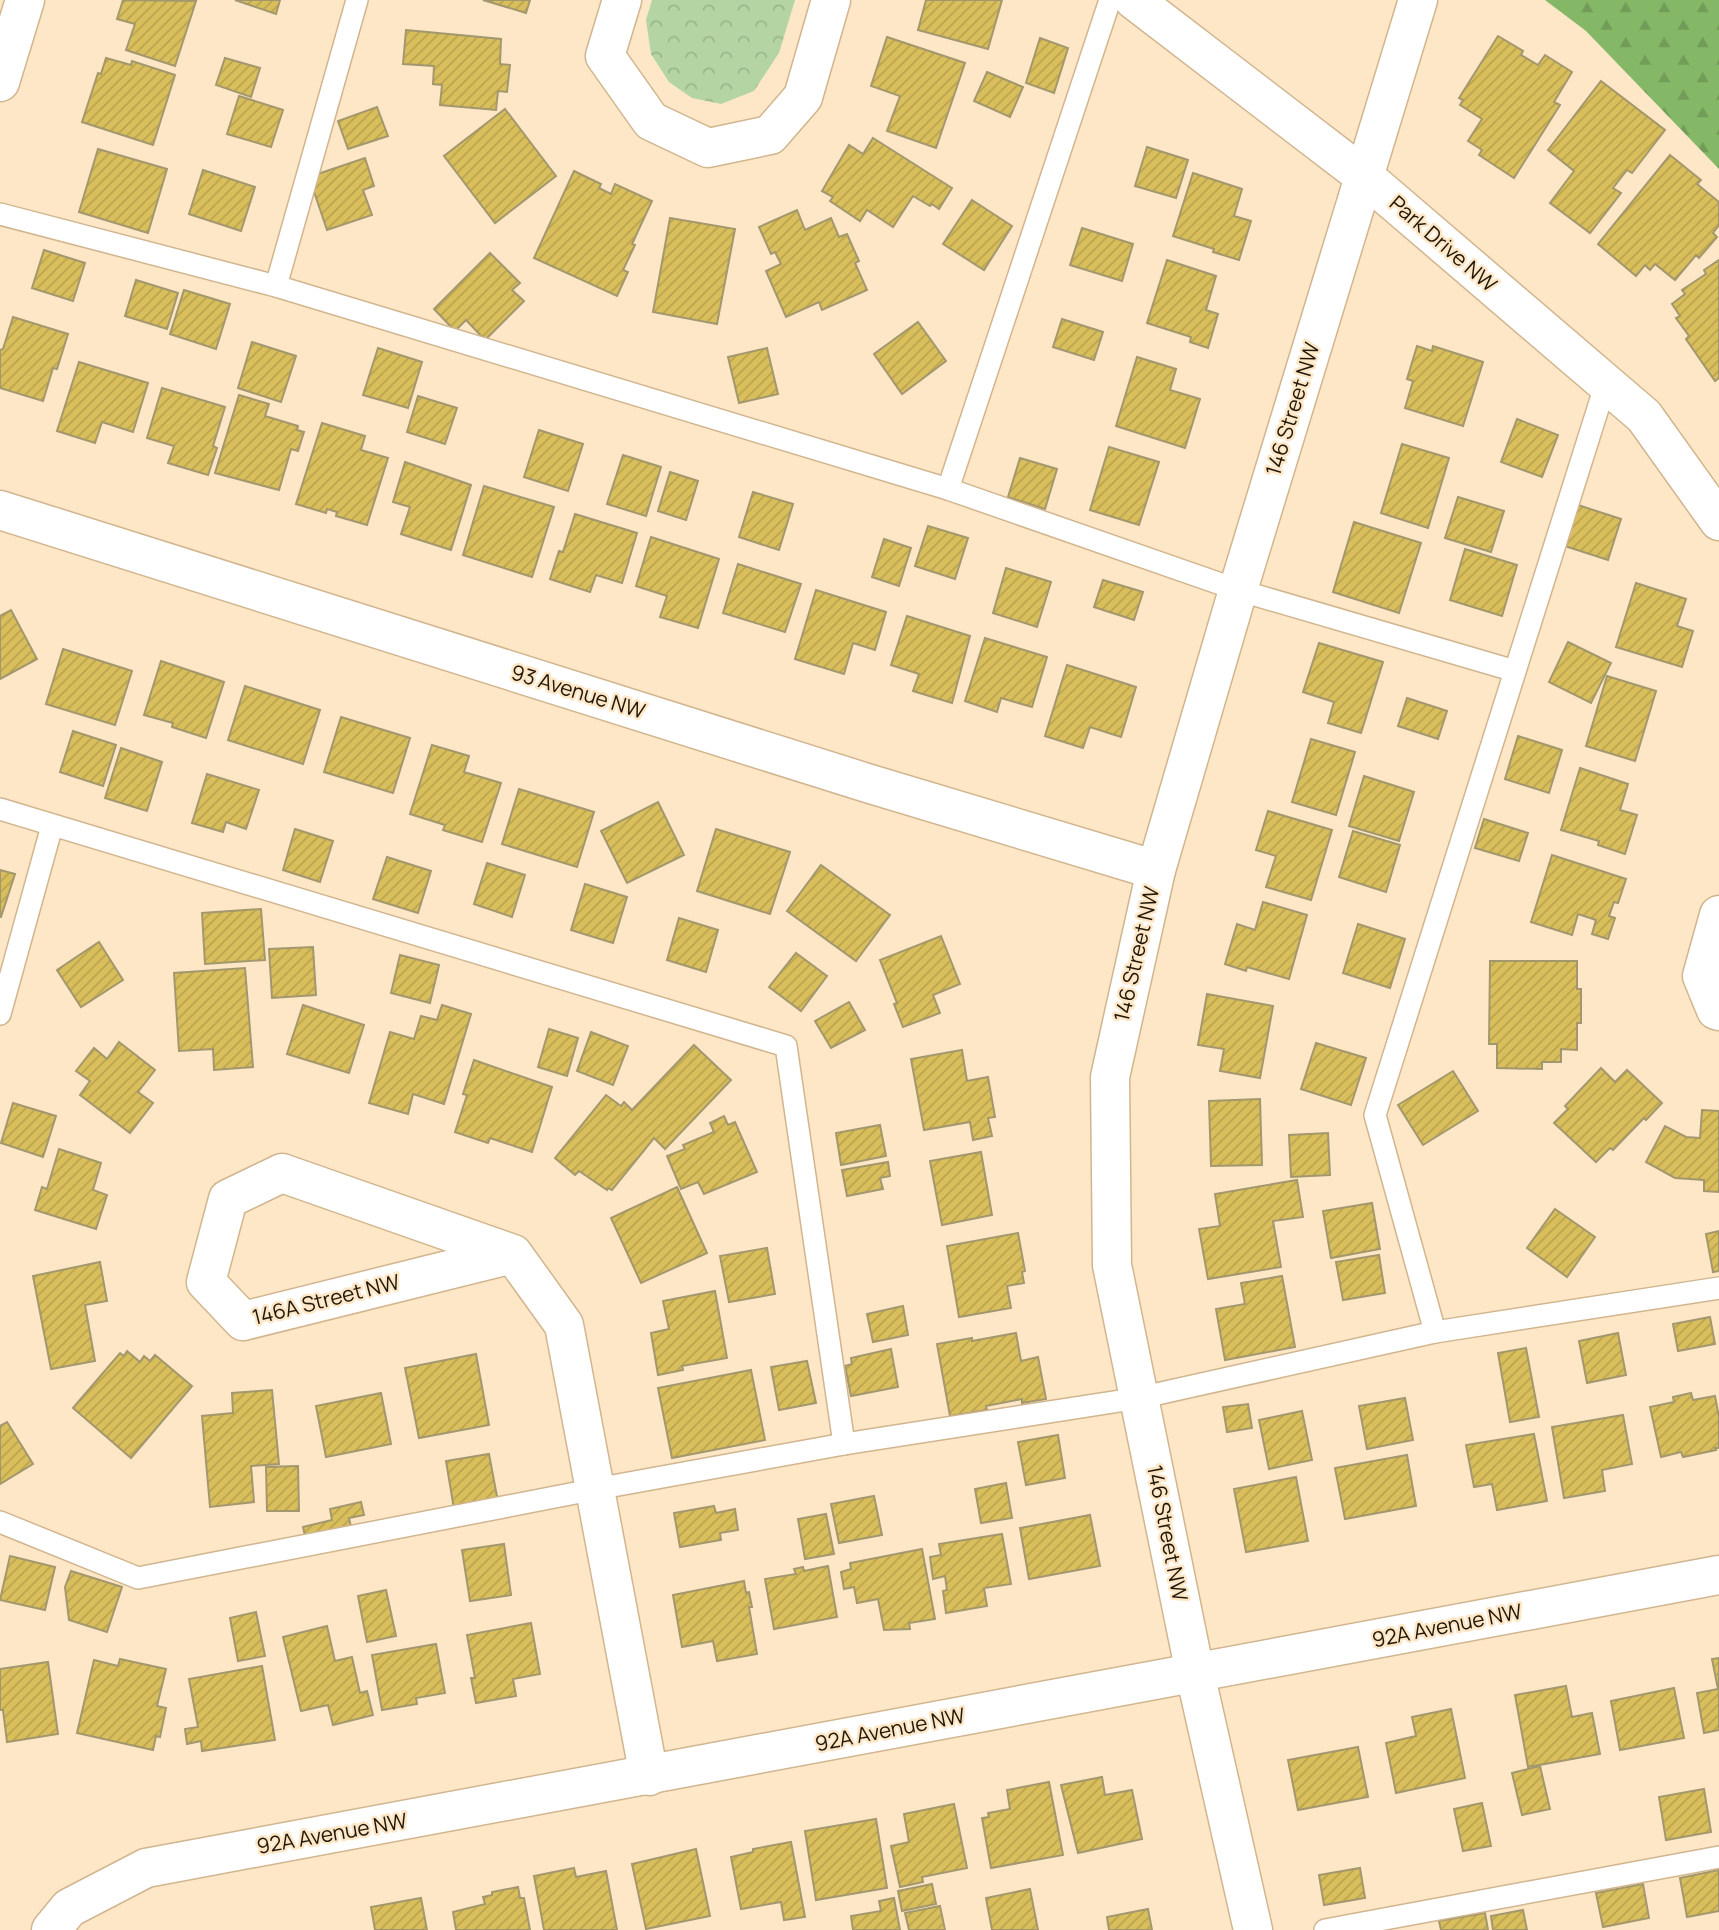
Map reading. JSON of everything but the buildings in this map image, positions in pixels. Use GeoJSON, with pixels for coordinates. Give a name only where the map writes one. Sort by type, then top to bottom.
{"type":"FeatureCollection","features":[{"type":"Feature","properties":{"kind":"street"},"geometry":{"type":"LineString","coordinates":[[0,82],[25,0]]}},
{"type":"Feature","properties":{"kind":"street"},"geometry":{"type":"LineString","coordinates":[[622,0],[605,56],[651,121],[708,148],[770,135],[803,97],[831,0]]}},
{"type":"Feature","properties":{"kind":"street","name":"Park Drive NW"},"geometry":{"type":"LineString","coordinates":[[1134,0],[1364,177],[1644,416],[1719,521]]}},
{"type":"Feature","properties":{"kind":"street","name":"146 Street NW"},"geometry":{"type":"LineString","coordinates":[[1253,1930],[1195,1673],[1112,1265],[1110,1077],[1156,870],[1238,590],[1418,0]]}},
{"type":"Feature","properties":{"kind":"street","name":"93 Avenue NW"},"geometry":{"type":"LineString","coordinates":[[0,510],[867,783],[1156,870]]}},
{"type":"Feature","properties":{"kind":"street"},"geometry":{"type":"LineString","coordinates":[[1719,915],[1702,976],[1716,1010],[1719,1011]]}},
{"type":"Feature","properties":{"kind":"street","name":"146A Street NW"},"geometry":{"type":"LineString","coordinates":[[282,1173],[513,1254],[243,1321],[206,1282],[228,1199],[282,1173]]}},
{"type":"Feature","properties":{"kind":"street"},"geometry":{"type":"LineString","coordinates":[[513,1254],[564,1325],[649,1776]]}},
{"type":"Feature","properties":{"kind":"street","name":"92A Avenue NW"},"geometry":{"type":"LineString","coordinates":[[60,1919],[146,1868],[1719,1575]]}},
{"type":"Feature","properties":{"kind":"lane"},"geometry":{"type":"LineString","coordinates":[[276,286],[357,0]]}},
{"type":"Feature","properties":{"kind":"lane"},"geometry":{"type":"LineString","coordinates":[[948,489],[1110,0]]}},
{"type":"Feature","properties":{"kind":"lane"},"geometry":{"type":"LineString","coordinates":[[0,214],[276,286],[948,489],[1238,590],[1515,671]]}},
{"type":"Feature","properties":{"kind":"lane"},"geometry":{"type":"LineString","coordinates":[[1435,1332],[1375,1115],[1606,383]]}},
{"type":"Feature","properties":{"kind":"lane"},"geometry":{"type":"LineString","coordinates":[[0,809],[786,1046],[844,1444]]}},
{"type":"Feature","properties":{"kind":"lane"},"geometry":{"type":"LineString","coordinates":[[0,1014],[52,826]]}},
{"type":"Feature","properties":{"kind":"lane"},"geometry":{"type":"LineString","coordinates":[[0,1522],[138,1578],[844,1444],[1139,1398],[1435,1332],[1719,1288]]}},
{"type":"Feature","properties":{"kind":"lane"},"geometry":{"type":"LineString","coordinates":[[1325,1930],[1719,1857]]}},
{"type":"Feature","properties":{"kind":"green space"},"geometry":{"type":"Polygon","coordinates":[[[652,0],[795,0],[779,53],[754,91],[721,104],[692,98],[669,82],[651,54],[646,20],[652,0]]]}},
{"type":"Feature","properties":{"kind":"green space"},"geometry":{"type":"Polygon","coordinates":[[[1545,0],[1719,0],[1719,169],[1586,31],[1545,0]]]}}]}
